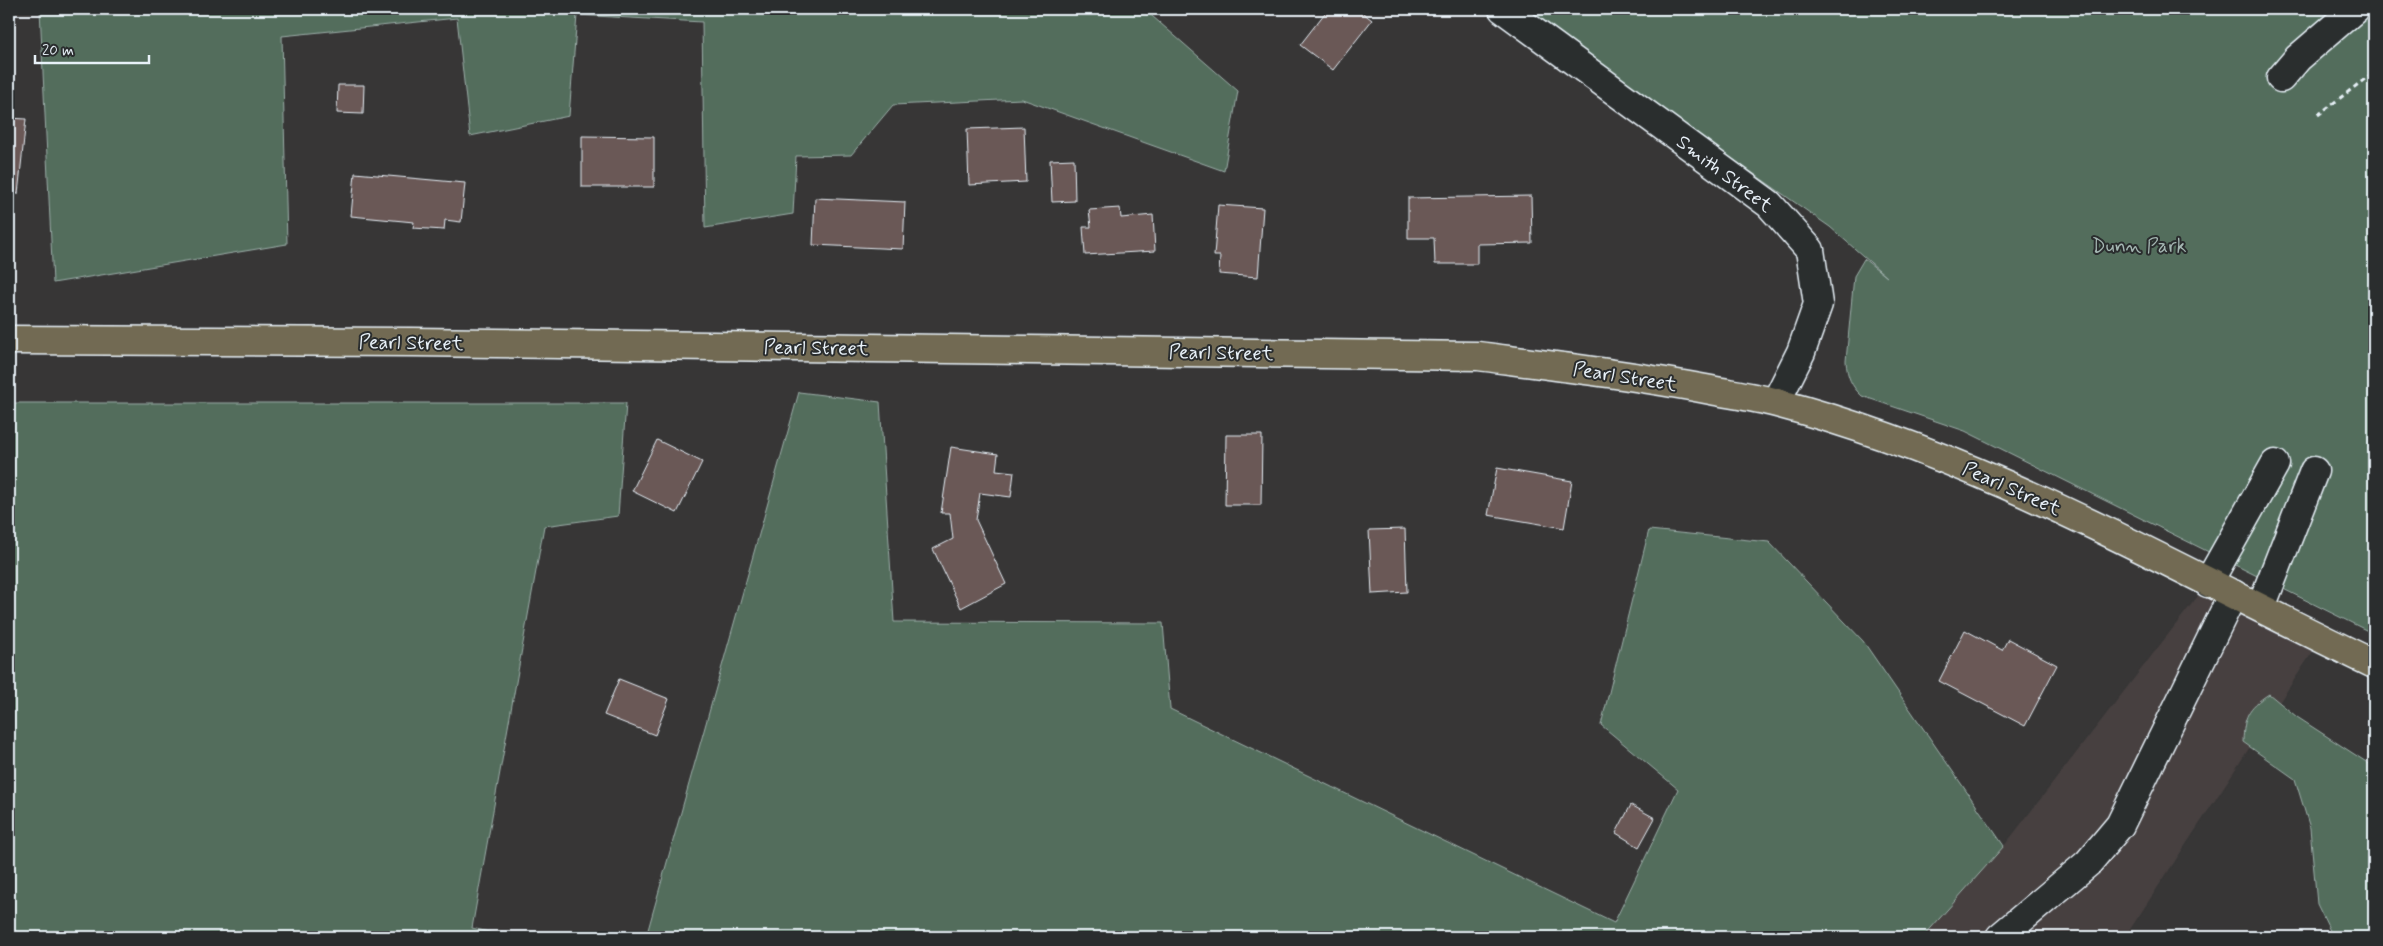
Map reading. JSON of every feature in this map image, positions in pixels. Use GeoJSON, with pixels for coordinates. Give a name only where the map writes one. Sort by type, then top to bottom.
{"type":"FeatureCollection","features":[{"type":"Feature","properties":{"kind":"main road","name":"Pearl Street"},"geometry":{"type":"LineString","coordinates":[[9,340],[413,342],[1478,356],[1621,374],[1776,402],[1897,440],[2051,504],[2374,664]]}},
{"type":"Feature","properties":{"kind":"street","name":"Smith Street"},"geometry":{"type":"LineString","coordinates":[[1503,9],[1769,204],[1810,250],[1818,304],[1801,352],[1776,402]]}},
{"type":"Feature","properties":{"kind":"street"},"geometry":{"type":"LineString","coordinates":[[2281,78],[2298,58],[2355,9]]}},
{"type":"Feature","properties":{"kind":"street"},"geometry":{"type":"LineString","coordinates":[[2208,582],[2275,464]]}},
{"type":"Feature","properties":{"kind":"street"},"geometry":{"type":"LineString","coordinates":[[2261,607],[2314,471]]}},
{"type":"Feature","properties":{"kind":"street"},"geometry":{"type":"LineString","coordinates":[[2000,937],[2088,863],[2120,825],[2233,594]]}},
{"type":"Feature","properties":{"kind":"path"},"geometry":{"type":"LineString","coordinates":[[2318,114],[2374,72]]}},
{"type":"Feature","properties":{"kind":"shaded area"},"geometry":{"type":"Polygon","coordinates":[[[2208,583],[2321,639],[2125,937],[1715,937],[1825,793],[2004,846],[2208,583]]]}},
{"type":"Feature","properties":{"kind":"green space"},"geometry":{"type":"Polygon","coordinates":[[[40,9],[1144,9],[1238,91],[1224,171],[1022,99],[893,105],[851,155],[796,156],[793,214],[705,228],[702,22],[577,15],[569,116],[470,136],[457,18],[282,36],[287,244],[53,283],[40,9]]]}},
{"type":"Feature","properties":{"kind":"green space","name":"Dunn Park"},"geometry":{"type":"Polygon","coordinates":[[[1518,9],[2374,9],[2374,634],[1965,431],[1862,396],[1850,380],[1846,361],[1854,276],[1864,259],[1887,277],[1830,227],[1518,9]]]}},
{"type":"Feature","properties":{"kind":"green space"},"geometry":{"type":"Polygon","coordinates":[[[799,392],[880,402],[894,622],[1163,623],[1170,709],[1614,923],[1678,789],[1601,725],[1649,530],[1769,542],[1863,641],[2004,846],[1923,937],[646,937],[799,392]]]}},
{"type":"Feature","properties":{"kind":"green space"},"geometry":{"type":"Polygon","coordinates":[[[9,403],[626,403],[618,516],[544,526],[472,928],[510,937],[9,937],[9,403]]]}},
{"type":"Feature","properties":{"kind":"green space"},"geometry":{"type":"Polygon","coordinates":[[[2269,694],[2297,717],[2374,767],[2374,937],[2333,937],[2317,904],[2310,828],[2295,779],[2243,742],[2244,726],[2248,714],[2256,704],[2269,694]]]}},
{"type":"Feature","properties":{"kind":"building"},"geometry":{"type":"Polygon","coordinates":[[[1328,9],[1358,9],[1372,20],[1333,70],[1300,45],[1328,9]]]}},
{"type":"Feature","properties":{"kind":"building"},"geometry":{"type":"Polygon","coordinates":[[[338,85],[364,85],[363,114],[337,113],[338,85]]]}},
{"type":"Feature","properties":{"kind":"building"},"geometry":{"type":"Polygon","coordinates":[[[9,118],[26,119],[18,194],[9,194],[9,118]]]}},
{"type":"Feature","properties":{"kind":"building"},"geometry":{"type":"Polygon","coordinates":[[[1024,127],[1026,182],[969,185],[967,129],[1024,127]]]}},
{"type":"Feature","properties":{"kind":"building"},"geometry":{"type":"Polygon","coordinates":[[[582,136],[654,137],[654,187],[582,187],[582,136]]]}},
{"type":"Feature","properties":{"kind":"building"},"geometry":{"type":"Polygon","coordinates":[[[1074,159],[1075,201],[1052,202],[1050,160],[1074,159]]]}},
{"type":"Feature","properties":{"kind":"building"},"geometry":{"type":"Polygon","coordinates":[[[355,173],[465,183],[461,222],[445,220],[444,230],[413,228],[414,222],[351,216],[355,173]]]}},
{"type":"Feature","properties":{"kind":"building"},"geometry":{"type":"Polygon","coordinates":[[[1531,196],[1532,243],[1477,244],[1477,264],[1435,264],[1434,238],[1408,238],[1408,198],[1531,196]]]}},
{"type":"Feature","properties":{"kind":"building"},"geometry":{"type":"Polygon","coordinates":[[[815,198],[905,202],[903,249],[813,245],[815,198]]]}},
{"type":"Feature","properties":{"kind":"building"},"geometry":{"type":"Polygon","coordinates":[[[1218,205],[1263,208],[1258,277],[1219,274],[1220,256],[1214,256],[1218,205]]]}},
{"type":"Feature","properties":{"kind":"building"},"geometry":{"type":"Polygon","coordinates":[[[1120,208],[1121,218],[1153,215],[1155,251],[1085,255],[1083,227],[1091,227],[1089,210],[1120,208]]]}},
{"type":"Feature","properties":{"kind":"building"},"geometry":{"type":"Polygon","coordinates":[[[1226,435],[1262,435],[1261,505],[1225,505],[1226,435]]]}},
{"type":"Feature","properties":{"kind":"building"},"geometry":{"type":"Polygon","coordinates":[[[657,440],[702,462],[677,513],[632,491],[657,440]]]}},
{"type":"Feature","properties":{"kind":"building"},"geometry":{"type":"Polygon","coordinates":[[[951,447],[998,454],[996,470],[1014,472],[1011,497],[980,493],[976,520],[1006,584],[961,608],[933,549],[953,539],[950,513],[941,513],[951,447]]]}},
{"type":"Feature","properties":{"kind":"building"},"geometry":{"type":"Polygon","coordinates":[[[1497,468],[1572,481],[1564,528],[1488,515],[1497,468]]]}},
{"type":"Feature","properties":{"kind":"building"},"geometry":{"type":"Polygon","coordinates":[[[1405,529],[1407,592],[1372,594],[1369,530],[1405,529]]]}},
{"type":"Feature","properties":{"kind":"building"},"geometry":{"type":"Polygon","coordinates":[[[1965,630],[2002,650],[2008,639],[2057,665],[2025,726],[1939,681],[1965,630]]]}},
{"type":"Feature","properties":{"kind":"building"},"geometry":{"type":"Polygon","coordinates":[[[619,679],[669,699],[655,735],[604,715],[619,679]]]}},
{"type":"Feature","properties":{"kind":"building"},"geometry":{"type":"Polygon","coordinates":[[[1631,805],[1655,818],[1639,847],[1616,833],[1631,805]]]}}]}
